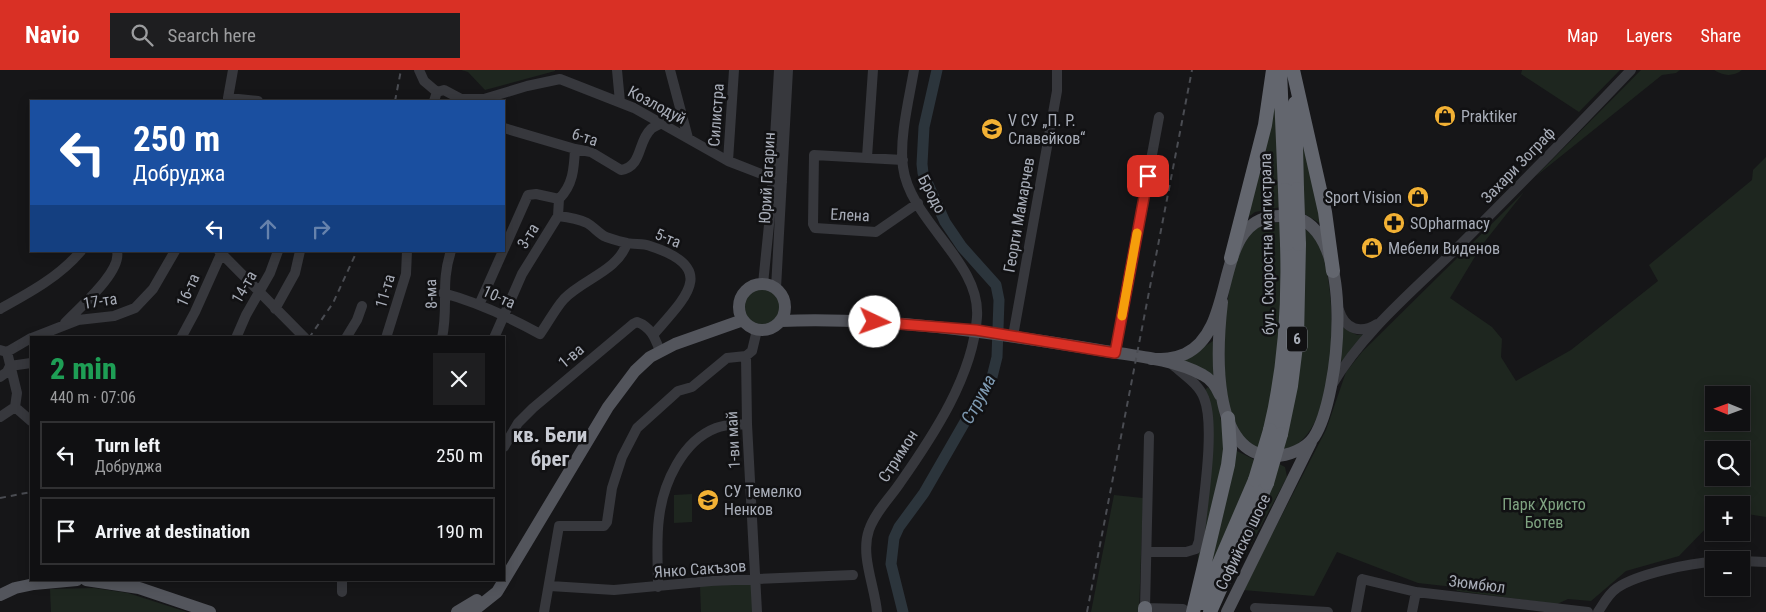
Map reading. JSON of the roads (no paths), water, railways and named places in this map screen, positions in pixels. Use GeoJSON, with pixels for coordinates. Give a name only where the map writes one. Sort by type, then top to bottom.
{"type":"FeatureCollection","features":[{"type":"Feature","properties":{"kind":"highway"},"geometry":{"type":"LineString","coordinates":[[1231,258],[1265,125],[1273,70]]}},
{"type":"Feature","properties":{"kind":"highway","name":"бул. Скоростна магистрала"},"geometry":{"type":"LineString","coordinates":[[1280,70],[1291,190]]}},
{"type":"Feature","properties":{"kind":"highway"},"geometry":{"type":"LineString","coordinates":[[1293,70],[1325,212],[1333,270]]}},
{"type":"Feature","properties":{"kind":"highway","name":"бул. Скоростна магистрала"},"geometry":{"type":"LineString","coordinates":[[1210,612],[1261,482],[1276,432],[1293,244],[1291,190],[1293,70]]}},
{"type":"Feature","properties":{"kind":"highway"},"geometry":{"type":"LineString","coordinates":[[1188,610],[1228,465],[1230,449],[1226,413]]}},
{"type":"Feature","properties":{"kind":"highway","name":"бул. Скоростна магистрала"},"geometry":{"type":"LineString","coordinates":[[1198,612],[1261,482]]}},
{"type":"Feature","properties":{"kind":"main road","name":"Софийско шосе"},"geometry":{"type":"LineString","coordinates":[[1222,302],[1231,258],[1239,240],[1253,224],[1275,216],[1292,217],[1303,220],[1312,226],[1322,238],[1333,270],[1337,302],[1336,359],[1331,388],[1314,437],[1227,612]]}},
{"type":"Feature","properties":{"kind":"main road"},"geometry":{"type":"LineString","coordinates":[[781,321],[786,306],[782,294],[776,288],[763,284],[750,287],[744,292],[739,304],[742,316],[757,330],[768,329],[781,321],[816,319],[978,327],[1009,336],[1151,359],[1203,375],[1212,381],[1238,440],[1247,448],[1260,454],[1279,456],[1297,451],[1314,437]]}},
{"type":"Feature","properties":{"kind":"main road"},"geometry":{"type":"LineString","coordinates":[[1151,359],[1176,358],[1202,343],[1213,326],[1222,302]]}},
{"type":"Feature","properties":{"kind":"main road"},"geometry":{"type":"LineString","coordinates":[[1222,302],[1218,338],[1219,376],[1226,413]]}},
{"type":"Feature","properties":{"kind":"main road"},"geometry":{"type":"LineString","coordinates":[[786,306],[816,319]]}},
{"type":"Feature","properties":{"kind":"main road"},"geometry":{"type":"LineString","coordinates":[[505,564],[598,407],[631,365],[657,343],[698,334],[742,316]]}},
{"type":"Feature","properties":{"kind":"main road"},"geometry":{"type":"LineString","coordinates":[[505,580],[608,407],[657,343]]}},
{"type":"Feature","properties":{"kind":"main road","name":"Софийско шосе"},"geometry":{"type":"LineString","coordinates":[[1279,456],[1291,469],[1289,486]]}},
{"type":"Feature","properties":{"kind":"main road"},"geometry":{"type":"LineString","coordinates":[[0,587],[16,588],[69,581]]}},
{"type":"Feature","properties":{"kind":"main road"},"geometry":{"type":"LineString","coordinates":[[106,581],[161,594],[210,612]]}},
{"type":"Feature","properties":{"kind":"main road"},"geometry":{"type":"LineString","coordinates":[[457,612],[478,599],[495,581]]}},
{"type":"Feature","properties":{"kind":"main road"},"geometry":{"type":"LineString","coordinates":[[472,612],[492,598],[505,581]]}},
{"type":"Feature","properties":{"kind":"main road"},"geometry":{"type":"LineString","coordinates":[[0,595],[16,588]]}},
{"type":"Feature","properties":{"kind":"street"},"geometry":{"type":"LineString","coordinates":[[228,100],[233,70]]}},
{"type":"Feature","properties":{"kind":"street"},"geometry":{"type":"LineString","coordinates":[[419,70],[424,81],[436,97]]}},
{"type":"Feature","properties":{"kind":"street"},"geometry":{"type":"LineString","coordinates":[[617,70],[620,102]]}},
{"type":"Feature","properties":{"kind":"street"},"geometry":{"type":"LineString","coordinates":[[670,70],[688,138]]}},
{"type":"Feature","properties":{"kind":"street","name":"Силистра"},"geometry":{"type":"LineString","coordinates":[[728,161],[734,70]]}},
{"type":"Feature","properties":{"kind":"street","name":"Юрий Гагарин"},"geometry":{"type":"LineString","coordinates":[[776,288],[779,70]]}},
{"type":"Feature","properties":{"kind":"street","name":"Юрий Гагарин"},"geometry":{"type":"LineString","coordinates":[[763,284],[777,180],[788,70]]}},
{"type":"Feature","properties":{"kind":"street"},"geometry":{"type":"LineString","coordinates":[[873,70],[867,157],[903,160]]}},
{"type":"Feature","properties":{"kind":"street","name":"Бродо"},"geometry":{"type":"LineString","coordinates":[[914,70],[905,131],[903,160],[908,183],[918,203],[973,287],[977,304],[978,327]]}},
{"type":"Feature","properties":{"kind":"street","name":"Георги Мамарчев"},"geometry":{"type":"LineString","coordinates":[[1009,336],[1057,91],[1057,70]]}},
{"type":"Feature","properties":{"kind":"street","name":"Захари Зограф"},"geometry":{"type":"LineString","coordinates":[[1331,388],[1351,356],[1383,321],[1522,184],[1631,70]]}},
{"type":"Feature","properties":{"kind":"street","name":"Козлодуй"},"geometry":{"type":"LineString","coordinates":[[436,97],[444,90],[461,99],[488,100],[560,75],[662,123],[728,161],[777,180]]}},
{"type":"Feature","properties":{"kind":"street"},"geometry":{"type":"LineString","coordinates":[[1115,353],[1159,117]]}},
{"type":"Feature","properties":{"kind":"street","name":"6-та"},"geometry":{"type":"LineString","coordinates":[[505,128],[575,149],[592,152],[621,170],[629,168],[636,160],[650,130],[662,123]]}},
{"type":"Feature","properties":{"kind":"street","name":"3-та"},"geometry":{"type":"LineString","coordinates":[[495,336],[522,274],[558,216],[559,199],[569,189],[573,174],[575,149]]}},
{"type":"Feature","properties":{"kind":"street","name":"Елена"},"geometry":{"type":"LineString","coordinates":[[867,157],[814,155],[811,213],[815,228],[876,232],[918,203]]}},
{"type":"Feature","properties":{"kind":"street"},"geometry":{"type":"LineString","coordinates":[[505,246],[528,195],[536,194],[559,199]]}},
{"type":"Feature","properties":{"kind":"street","name":"5-та"},"geometry":{"type":"LineString","coordinates":[[558,216],[587,223],[605,237],[627,243],[648,244],[684,262],[691,273],[689,290],[657,343]]}},
{"type":"Feature","properties":{"kind":"street","name":"10-та"},"geometry":{"type":"LineString","coordinates":[[443,293],[504,315],[540,334],[564,300],[611,265],[624,253],[627,243]]}},
{"type":"Feature","properties":{"kind":"street"},"geometry":{"type":"LineString","coordinates":[[0,309],[47,282],[80,252]]}},
{"type":"Feature","properties":{"kind":"street"},"geometry":{"type":"LineString","coordinates":[[64,324],[112,274],[118,257],[117,252]]}},
{"type":"Feature","properties":{"kind":"street","name":"17-та"},"geometry":{"type":"LineString","coordinates":[[37,336],[64,324],[78,320],[114,316],[134,308],[153,289],[174,252]]}},
{"type":"Feature","properties":{"kind":"street"},"geometry":{"type":"LineString","coordinates":[[220,252],[303,336]]}},
{"type":"Feature","properties":{"kind":"street","name":"16-та"},"geometry":{"type":"LineString","coordinates":[[182,336],[195,312],[220,252]]}},
{"type":"Feature","properties":{"kind":"street","name":"14-та"},"geometry":{"type":"LineString","coordinates":[[237,336],[246,315],[260,292],[278,252]]}},
{"type":"Feature","properties":{"kind":"street"},"geometry":{"type":"LineString","coordinates":[[275,309],[295,273],[300,252]]}},
{"type":"Feature","properties":{"kind":"street","name":"11-та"},"geometry":{"type":"LineString","coordinates":[[387,336],[406,274],[407,252]]}},
{"type":"Feature","properties":{"kind":"street","name":"8-ма"},"geometry":{"type":"LineString","coordinates":[[442,336],[447,315],[443,293],[446,267],[452,252]]}},
{"type":"Feature","properties":{"kind":"street"},"geometry":{"type":"LineString","coordinates":[[479,305],[502,252]]}},
{"type":"Feature","properties":{"kind":"street","name":"Захари Зограф"},"geometry":{"type":"LineString","coordinates":[[1337,302],[1342,320],[1354,330],[1368,329],[1383,321]]}},
{"type":"Feature","properties":{"kind":"street"},"geometry":{"type":"LineString","coordinates":[[347,336],[357,320],[362,306]]}},
{"type":"Feature","properties":{"kind":"street","name":"1-ва"},"geometry":{"type":"LineString","coordinates":[[505,445],[512,431],[533,408],[637,322],[645,326],[657,343]]}},
{"type":"Feature","properties":{"kind":"street","name":"Стримон"},"geometry":{"type":"LineString","coordinates":[[877,612],[867,547],[869,530],[880,510],[900,484],[951,402],[968,364],[978,327]]}},
{"type":"Feature","properties":{"kind":"street","name":"1-ви май"},"geometry":{"type":"LineString","coordinates":[[757,330],[752,351],[746,356],[746,424],[757,612]]}},
{"type":"Feature","properties":{"kind":"street","name":"17-та"},"geometry":{"type":"LineString","coordinates":[[4,351],[30,339]]}},
{"type":"Feature","properties":{"kind":"street"},"geometry":{"type":"LineString","coordinates":[[0,417],[15,407],[17,394],[4,351]]}},
{"type":"Feature","properties":{"kind":"street"},"geometry":{"type":"LineString","coordinates":[[544,612],[559,526],[599,527],[608,522],[612,488],[622,457],[637,428],[678,392],[692,387],[727,358],[746,356]]}},
{"type":"Feature","properties":{"kind":"street"},"geometry":{"type":"LineString","coordinates":[[10,366],[30,363]]}},
{"type":"Feature","properties":{"kind":"street"},"geometry":{"type":"LineString","coordinates":[[1148,552],[1186,552],[1196,550],[1199,541],[1209,425],[1205,399],[1198,386],[1173,365]]}},
{"type":"Feature","properties":{"kind":"street"},"geometry":{"type":"LineString","coordinates":[[0,377],[7,372],[10,366]]}},
{"type":"Feature","properties":{"kind":"street"},"geometry":{"type":"LineString","coordinates":[[15,407],[30,420]]}},
{"type":"Feature","properties":{"kind":"street"},"geometry":{"type":"LineString","coordinates":[[658,587],[658,519],[670,477],[683,454],[706,434],[727,425],[746,424]]}},
{"type":"Feature","properties":{"kind":"street"},"geometry":{"type":"LineString","coordinates":[[1149,436],[1148,552],[1145,610],[1188,610]]}},
{"type":"Feature","properties":{"kind":"street"},"geometry":{"type":"LineString","coordinates":[[1750,561],[1766,562]]}},
{"type":"Feature","properties":{"kind":"street"},"geometry":{"type":"LineString","coordinates":[[1598,612],[1616,588],[1628,582],[1674,568],[1705,563]]}},
{"type":"Feature","properties":{"kind":"street","name":"Янко Сакъзов"},"geometry":{"type":"LineString","coordinates":[[550,586],[614,590],[711,581],[853,575]]}},
{"type":"Feature","properties":{"kind":"street","name":"Зюмбюл"},"geometry":{"type":"LineString","coordinates":[[1356,612],[1362,579],[1416,592],[1527,609],[1588,612]]}},
{"type":"Feature","properties":{"kind":"street"},"geometry":{"type":"LineString","coordinates":[[342,581],[342,592]]}},
{"type":"Feature","properties":{"kind":"street"},"geometry":{"type":"LineString","coordinates":[[1412,612],[1416,592]]}},
{"type":"Feature","properties":{"kind":"street"},"geometry":{"type":"LineString","coordinates":[[1255,608],[1328,612]]}},
{"type":"Feature","properties":{"kind":"waterway","name":"Струма"},"geometry":{"type":"LineString","coordinates":[[903,612],[891,564],[894,538],[899,527],[924,493],[966,420],[980,401],[991,381],[997,357],[999,300],[996,285],[962,247],[945,222],[923,173],[924,127],[937,70]]}},
{"type":"Feature","properties":{"kind":"railway"},"geometry":{"type":"LineString","coordinates":[[395,100],[401,70]]}},
{"type":"Feature","properties":{"kind":"railway"},"geometry":{"type":"LineString","coordinates":[[1087,612],[1192,70]]}},
{"type":"Feature","properties":{"kind":"railway"},"geometry":{"type":"LineString","coordinates":[[310,336],[333,303],[357,252]]}},
{"type":"Feature","properties":{"kind":"railway"},"geometry":{"type":"LineString","coordinates":[[0,498],[30,492]]}},
{"type":"Feature","properties":{"kind":"place","name":"Praktiker"},"geometry":{"type":"Point","coordinates":[1445,116]}},
{"type":"Feature","properties":{"kind":"place","name":"V СУ „П. Р. Славейков“"},"geometry":{"type":"Point","coordinates":[992,129]}},
{"type":"Feature","properties":{"kind":"place","name":"Sport Vision"},"geometry":{"type":"Point","coordinates":[1418,197]}},
{"type":"Feature","properties":{"kind":"place","name":"SOpharmacy"},"geometry":{"type":"Point","coordinates":[1394,223]}},
{"type":"Feature","properties":{"kind":"place","name":"Мебели Виденов"},"geometry":{"type":"Point","coordinates":[1372,248]}},
{"type":"Feature","properties":{"kind":"place","name":"СУ Темелко Ненков"},"geometry":{"type":"Point","coordinates":[708,500]}},
{"type":"Feature","properties":{"kind":"district","name":"кв. Бели брег"},"geometry":{"type":"Point","coordinates":[550,447]}},
{"type":"Feature","properties":{"kind":"park label","name":"Парк Христо Ботев"},"geometry":{"type":"Point","coordinates":[1544,513]}}]}
